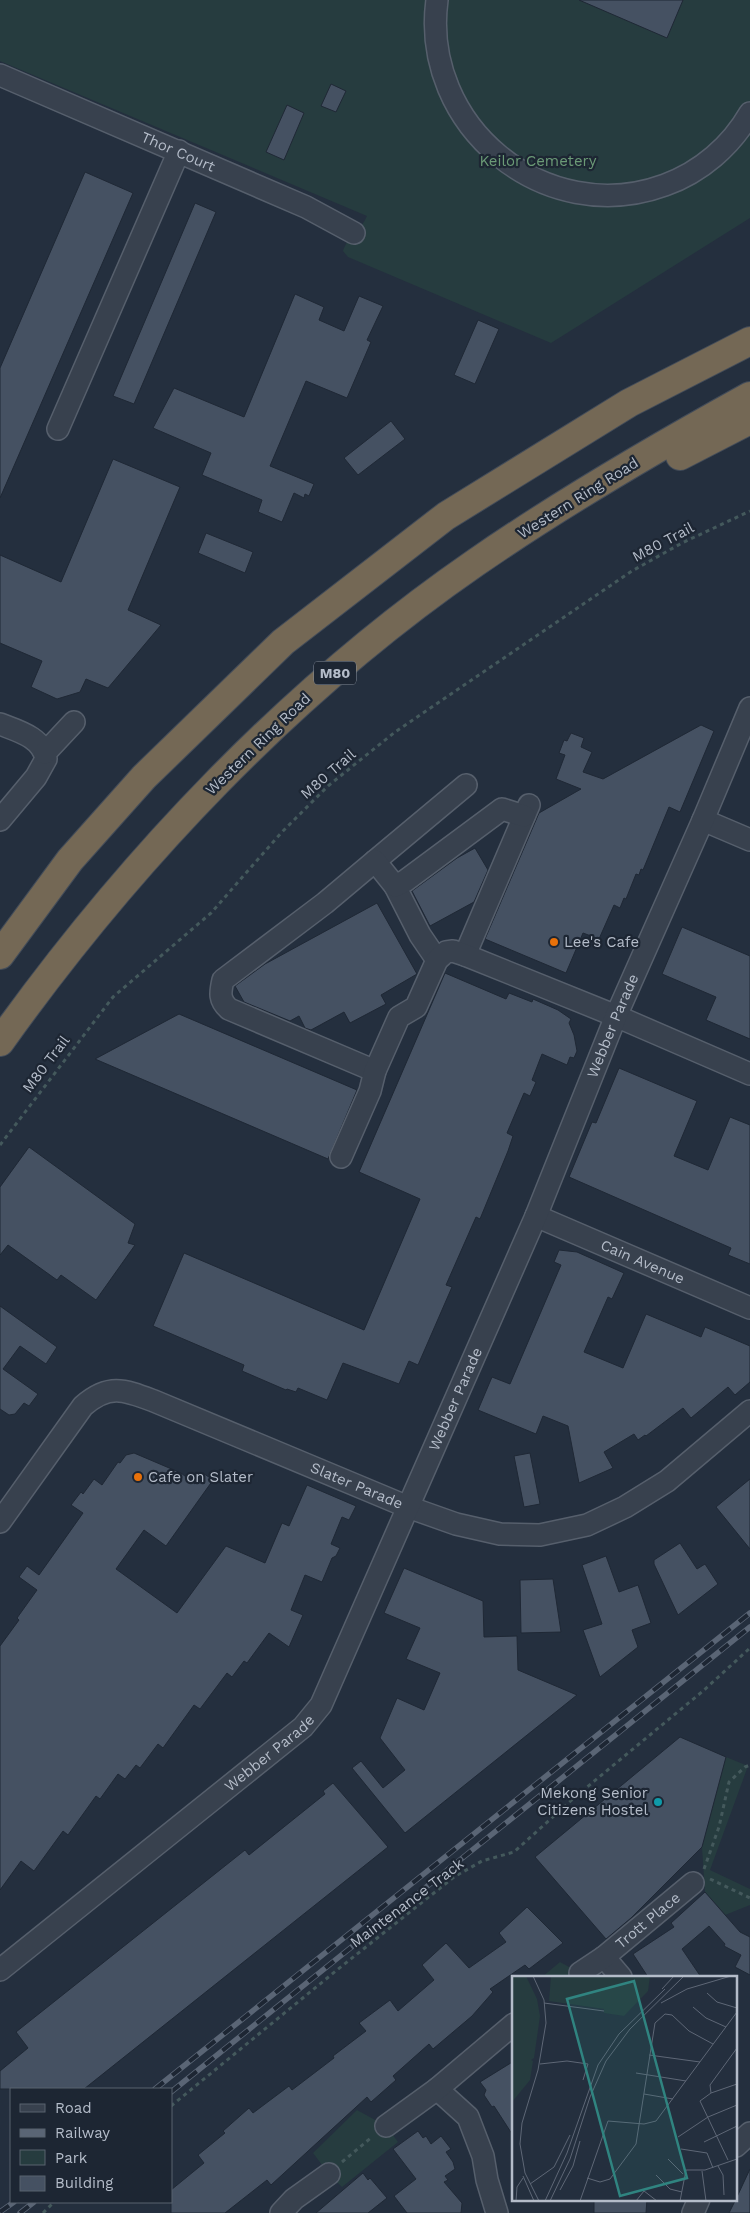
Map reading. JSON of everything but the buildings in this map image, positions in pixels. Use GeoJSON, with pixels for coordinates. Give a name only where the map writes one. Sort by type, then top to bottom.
{"type":"FeatureCollection","features":[{"type":"Feature","properties":{"kind":"highway"},"geometry":{"type":"LineString","coordinates":[[0,955],[70,860],[144,777],[283,642],[367,575],[446,516],[750,331]]}},
{"type":"Feature","properties":{"kind":"highway"},"geometry":{"type":"LineString","coordinates":[[629,404],[750,341]]}},
{"type":"Feature","properties":{"kind":"highway","name":"Western Ring Road"},"geometry":{"type":"LineString","coordinates":[[0,1042],[103,909],[238,759],[325,680],[401,618],[474,563],[624,468],[750,396]]}},
{"type":"Feature","properties":{"kind":"highway"},"geometry":{"type":"LineString","coordinates":[[474,563],[750,420]]}},
{"type":"Feature","properties":{"kind":"street"},"geometry":{"type":"LineString","coordinates":[[437,0],[435,22],[438,62],[451,96],[464,120],[486,145],[506,162],[535,179],[562,190],[605,196],[624,195],[679,180],[694,172],[722,149],[750,113]]}},
{"type":"Feature","properties":{"kind":"street","name":"Thor Court"},"geometry":{"type":"LineString","coordinates":[[0,75],[306,207],[354,233]]}},
{"type":"Feature","properties":{"kind":"street"},"geometry":{"type":"LineString","coordinates":[[58,430],[179,151]]}},
{"type":"Feature","properties":{"kind":"street","name":"Webber Parade"},"geometry":{"type":"LineString","coordinates":[[0,1970],[303,1727],[321,1705],[536,1216],[616,1016],[703,820],[750,708]]}},
{"type":"Feature","properties":{"kind":"street"},"geometry":{"type":"LineString","coordinates":[[45,753],[74,722]]}},
{"type":"Feature","properties":{"kind":"street"},"geometry":{"type":"LineString","coordinates":[[0,724],[35,740],[42,746],[45,753],[44,763],[36,777],[0,820]]}},
{"type":"Feature","properties":{"kind":"street"},"geometry":{"type":"LineString","coordinates":[[375,1071],[229,1009],[221,1002],[220,992],[223,980],[324,903],[466,785]]}},
{"type":"Feature","properties":{"kind":"street"},"geometry":{"type":"LineString","coordinates":[[395,886],[405,881],[502,809],[527,810],[465,955]]}},
{"type":"Feature","properties":{"kind":"street"},"geometry":{"type":"LineString","coordinates":[[703,820],[750,840]]}},
{"type":"Feature","properties":{"kind":"street"},"geometry":{"type":"LineString","coordinates":[[375,861],[395,886],[420,935],[437,960]]}},
{"type":"Feature","properties":{"kind":"street"},"geometry":{"type":"LineString","coordinates":[[341,1157],[370,1091],[375,1071],[399,1017],[416,1007],[437,960],[446,952],[453,951],[465,955],[616,1016],[750,1074]]}},
{"type":"Feature","properties":{"kind":"street","name":"Cain Avenue"},"geometry":{"type":"LineString","coordinates":[[536,1216],[750,1308]]}},
{"type":"Feature","properties":{"kind":"street","name":"Slater Parade"},"geometry":{"type":"LineString","coordinates":[[0,1522],[83,1406],[93,1397],[104,1392],[119,1390],[154,1401],[408,1507],[456,1524],[500,1534],[540,1536],[587,1526],[624,1507],[667,1481],[750,1411]]}},
{"type":"Feature","properties":{"kind":"street","name":"Trott Place"},"geometry":{"type":"LineString","coordinates":[[580,1973],[604,1957],[693,1883]]}},
{"type":"Feature","properties":{"kind":"street","name":"Trott Place"},"geometry":{"type":"LineString","coordinates":[[604,1957],[620,1976]]}},
{"type":"Feature","properties":{"kind":"street"},"geometry":{"type":"LineString","coordinates":[[386,2126],[437,2089],[512,2026]]}},
{"type":"Feature","properties":{"kind":"street"},"geometry":{"type":"LineString","coordinates":[[437,2089],[468,2117],[483,2156],[487,2180],[497,2213]]}},
{"type":"Feature","properties":{"kind":"street"},"geometry":{"type":"LineString","coordinates":[[738,2144],[750,2133]]}},
{"type":"Feature","properties":{"kind":"street"},"geometry":{"type":"LineString","coordinates":[[281,2213],[294,2199],[329,2174]]}},
{"type":"Feature","properties":{"kind":"street"},"geometry":{"type":"LineString","coordinates":[[693,2213],[698,2200]]}},
{"type":"Feature","properties":{"kind":"path","name":"M80 Trail"},"geometry":{"type":"LineString","coordinates":[[0,1145],[113,997],[211,913],[281,833],[328,786],[395,732],[632,571],[682,543],[750,511]]}},
{"type":"Feature","properties":{"kind":"path","name":"Maintenance Track"},"geometry":{"type":"LineString","coordinates":[[172,2105],[454,1877],[482,1862],[514,1852],[575,1797],[703,1691],[750,1648]]}},
{"type":"Feature","properties":{"kind":"path"},"geometry":{"type":"LineString","coordinates":[[750,1765],[745,1767],[729,1782],[719,1827],[701,1875],[750,1898]]}},
{"type":"Feature","properties":{"kind":"path"},"geometry":{"type":"LineString","coordinates":[[329,2174],[386,2126]]}},
{"type":"Feature","properties":{"kind":"path"},"geometry":{"type":"LineString","coordinates":[[43,2213],[53,2203]]}},
{"type":"Feature","properties":{"kind":"green space","name":"Keilor Cemetery"},"geometry":{"type":"Polygon","coordinates":[[[0,0],[750,0],[750,218],[551,343],[348,257],[343,251],[345,245],[367,216],[0,61],[0,0]]]}},
{"type":"Feature","properties":{"kind":"green space"},"geometry":{"type":"Polygon","coordinates":[[[726,1757],[748,1766],[710,1870],[750,1889],[750,1905],[725,1915],[705,1892],[702,1847],[726,1757]]]}},
{"type":"Feature","properties":{"kind":"green space"},"geometry":{"type":"Polygon","coordinates":[[[560,1962],[580,1973],[580,1976],[543,1976],[560,1962]]]}},
{"type":"Feature","properties":{"kind":"green space"},"geometry":{"type":"Polygon","coordinates":[[[357,2110],[386,2126],[398,2142],[342,2187],[313,2153],[357,2110]]]}},
{"type":"Feature","properties":{"kind":"railway"},"geometry":{"type":"LineString","coordinates":[[156,2088],[750,1613]]}},
{"type":"Feature","properties":{"kind":"railway"},"geometry":{"type":"LineString","coordinates":[[172,2091],[750,1627]]}},
{"type":"Feature","properties":{"kind":"railway"},"geometry":{"type":"LineString","coordinates":[[0,2212],[13,2203]]}},
{"type":"Feature","properties":{"kind":"railway"},"geometry":{"type":"LineString","coordinates":[[20,2213],[33,2203]]}},
{"type":"Feature","properties":{"kind":"place","name":"Lee's Cafe"},"geometry":{"type":"Point","coordinates":[554,942]}},
{"type":"Feature","properties":{"kind":"place","name":"Cafe on Slater"},"geometry":{"type":"Point","coordinates":[138,1477]}},
{"type":"Feature","properties":{"kind":"place","name":"Mekong Senior Citizens Hostel"},"geometry":{"type":"Point","coordinates":[658,1802]}}]}
